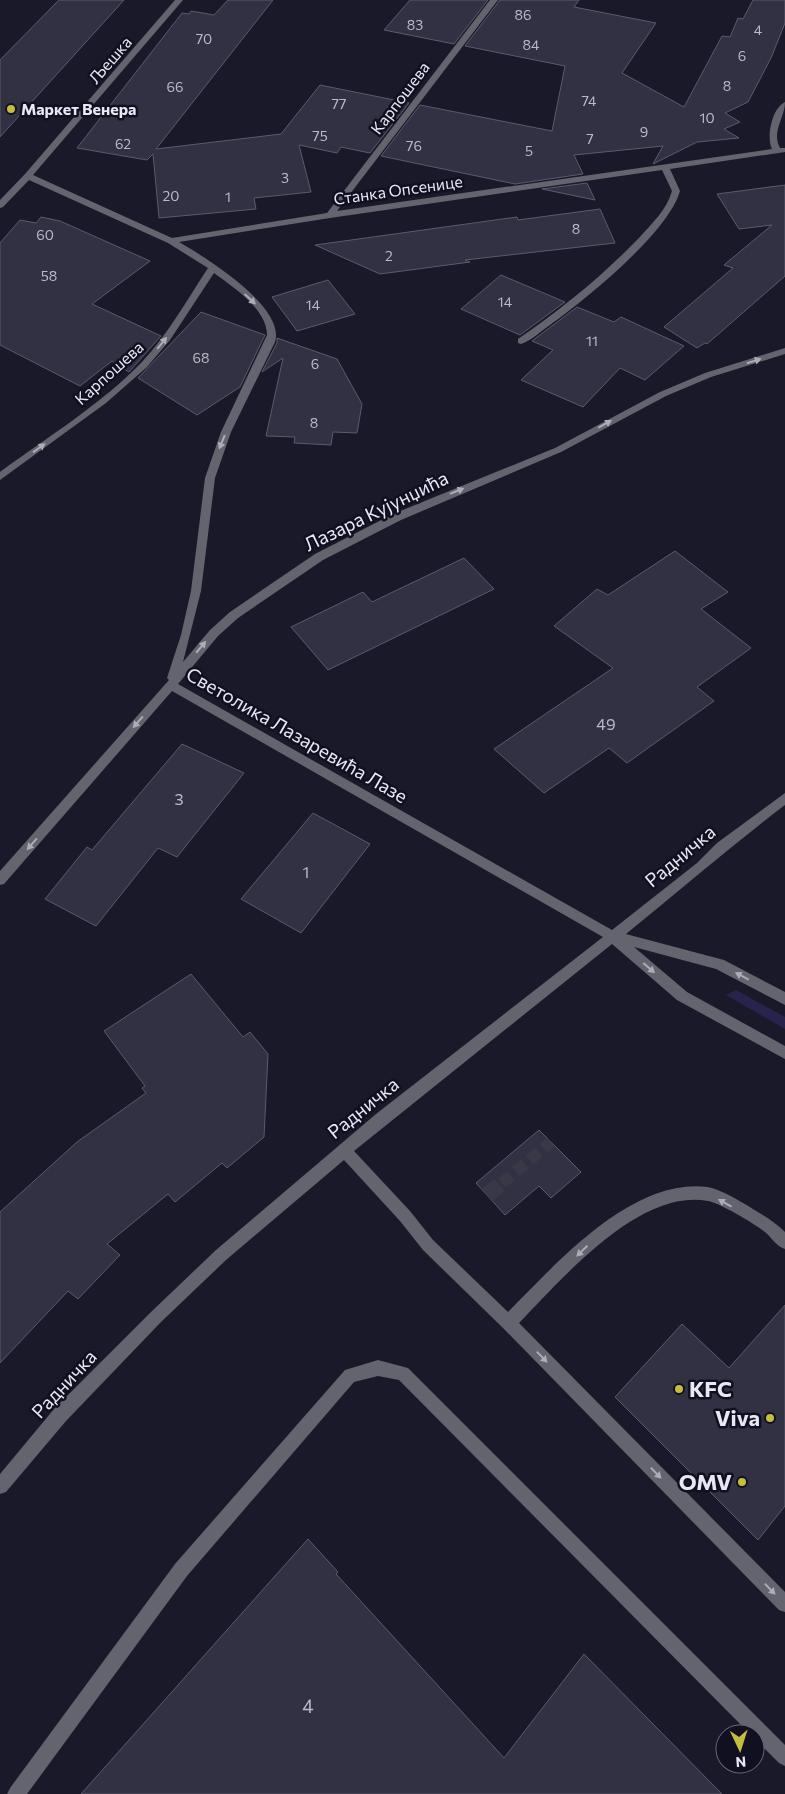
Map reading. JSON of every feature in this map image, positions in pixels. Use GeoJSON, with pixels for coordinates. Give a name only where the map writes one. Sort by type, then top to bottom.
{"type":"FeatureCollection","features":[{"type":"Feature","properties":{"kind":"street","name":"Љешка"},"geometry":{"type":"LineString","coordinates":[[1,204],[28,176],[180,0]]}},
{"type":"Feature","properties":{"kind":"street","name":"Карпошева"},"geometry":{"type":"LineString","coordinates":[[330,215],[494,0]]}},
{"type":"Feature","properties":{"kind":"street"},"geometry":{"type":"LineString","coordinates":[[781,151],[772,143],[772,132],[785,104]]}},
{"type":"Feature","properties":{"kind":"street","name":"Станка Опсенице"},"geometry":{"type":"LineString","coordinates":[[171,241],[330,215],[781,151]]}},
{"type":"Feature","properties":{"kind":"street"},"geometry":{"type":"LineString","coordinates":[[521,341],[588,293],[622,262],[652,229],[669,208],[676,191],[665,167]]}},
{"type":"Feature","properties":{"kind":"street"},"geometry":{"type":"LineString","coordinates":[[28,176],[171,241]]}},
{"type":"Feature","properties":{"kind":"street","name":"Светолика Лазаревића Лазе"},"geometry":{"type":"LineString","coordinates":[[171,241],[213,267],[260,308],[272,329],[270,342],[226,432],[210,478],[196,591],[186,635],[170,685],[612,936],[682,996],[785,1053]]}},
{"type":"Feature","properties":{"kind":"street","name":"Карпошева"},"geometry":{"type":"LineString","coordinates":[[0,477],[103,401],[144,365],[167,338],[213,267]]}},
{"type":"Feature","properties":{"kind":"street","name":"Лазара Кујунџића"},"geometry":{"type":"LineString","coordinates":[[0,880],[209,638],[227,621],[319,557],[405,513],[558,450],[663,394],[708,375],[785,351]]}},
{"type":"Feature","properties":{"kind":"street","name":"Радничка"},"geometry":{"type":"LineString","coordinates":[[0,1486],[60,1414],[156,1317],[221,1255],[344,1150],[785,798]]}},
{"type":"Feature","properties":{"kind":"street","name":"Светолика Лазаревића Лазе"},"geometry":{"type":"LineString","coordinates":[[612,936],[719,964],[785,999]]}},
{"type":"Feature","properties":{"kind":"street"},"geometry":{"type":"LineString","coordinates":[[344,1150],[428,1245],[508,1322],[785,1604]]}},
{"type":"Feature","properties":{"kind":"street"},"geometry":{"type":"LineString","coordinates":[[508,1322],[587,1246],[619,1221],[652,1202],[679,1194],[709,1194],[768,1226],[785,1242]]}},
{"type":"Feature","properties":{"kind":"street"},"geometry":{"type":"LineString","coordinates":[[16,1794],[181,1570],[350,1375],[378,1368],[403,1373],[785,1756]]}},
{"type":"Feature","properties":{"kind":"shaded area"},"geometry":{"type":"Polygon","coordinates":[[[736,990],[785,1017],[785,1029],[726,995],[736,990]]]}},
{"type":"Feature","properties":{"kind":"building"},"geometry":{"type":"Polygon","coordinates":[[[59,0],[124,0],[0,137],[0,60],[59,0]]]}},
{"type":"Feature","properties":{"kind":"building"},"geometry":{"type":"Polygon","coordinates":[[[228,0],[273,0],[156,149],[281,134],[320,85],[409,103],[370,153],[341,147],[337,153],[299,145],[311,192],[254,198],[256,209],[159,218],[153,154],[147,160],[77,148],[182,13],[189,14],[191,11],[214,15],[228,0]]]}},
{"type":"Feature","properties":{"kind":"building"},"geometry":{"type":"Polygon","coordinates":[[[410,0],[488,0],[454,44],[384,30],[410,0]]]}},
{"type":"Feature","properties":{"kind":"building"},"geometry":{"type":"Polygon","coordinates":[[[500,0],[579,0],[574,7],[656,23],[622,73],[684,107],[722,36],[730,37],[738,18],[743,19],[753,0],[785,0],[785,23],[771,58],[748,102],[725,113],[740,122],[724,129],[739,138],[697,142],[653,164],[663,146],[574,155],[583,174],[515,184],[381,156],[420,105],[552,131],[565,66],[465,46],[500,0]]]}},
{"type":"Feature","properties":{"kind":"building"},"geometry":{"type":"Polygon","coordinates":[[[587,183],[595,200],[542,189],[587,183]]]}},
{"type":"Feature","properties":{"kind":"building"},"geometry":{"type":"Polygon","coordinates":[[[785,185],[785,276],[707,344],[705,343],[697,348],[664,327],[733,268],[724,265],[772,225],[739,229],[717,194],[785,185]]]}},
{"type":"Feature","properties":{"kind":"building"},"geometry":{"type":"Polygon","coordinates":[[[600,209],[615,243],[465,260],[470,262],[380,274],[315,245],[517,217],[518,220],[600,209]]]}},
{"type":"Feature","properties":{"kind":"building"},"geometry":{"type":"Polygon","coordinates":[[[41,217],[60,221],[150,261],[92,304],[161,336],[129,372],[112,361],[80,386],[0,345],[0,243],[20,220],[36,223],[41,217]]]}},
{"type":"Feature","properties":{"kind":"building"},"geometry":{"type":"Polygon","coordinates":[[[501,275],[565,302],[520,335],[461,309],[501,275]]]}},
{"type":"Feature","properties":{"kind":"building"},"geometry":{"type":"Polygon","coordinates":[[[328,280],[355,314],[297,331],[272,297],[328,280]]]}},
{"type":"Feature","properties":{"kind":"building"},"geometry":{"type":"Polygon","coordinates":[[[577,307],[614,322],[621,317],[684,346],[645,380],[620,368],[583,407],[521,380],[553,350],[532,341],[577,307]]]}},
{"type":"Feature","properties":{"kind":"building"},"geometry":{"type":"Polygon","coordinates":[[[201,312],[265,335],[240,387],[197,415],[138,378],[201,312]]]}},
{"type":"Feature","properties":{"kind":"building"},"geometry":{"type":"Polygon","coordinates":[[[277,338],[337,359],[362,404],[357,433],[333,432],[331,445],[294,443],[295,437],[266,436],[283,358],[262,372],[277,343],[277,338]]]}},
{"type":"Feature","properties":{"kind":"building"},"geometry":{"type":"Polygon","coordinates":[[[675,551],[728,592],[701,609],[751,648],[697,687],[714,701],[627,763],[609,748],[544,793],[494,749],[613,668],[554,626],[597,589],[608,595],[675,551]]]}},
{"type":"Feature","properties":{"kind":"building"},"geometry":{"type":"Polygon","coordinates":[[[464,558],[494,589],[328,670],[291,627],[363,592],[372,602],[464,558]]]}},
{"type":"Feature","properties":{"kind":"building"},"geometry":{"type":"Polygon","coordinates":[[[182,744],[244,773],[177,857],[158,848],[96,926],[45,899],[87,847],[92,850],[182,744]]]}},
{"type":"Feature","properties":{"kind":"building"},"geometry":{"type":"Polygon","coordinates":[[[313,813],[370,844],[301,933],[241,899],[313,813]]]}},
{"type":"Feature","properties":{"kind":"building"},"geometry":{"type":"Polygon","coordinates":[[[191,974],[243,1037],[250,1032],[268,1054],[264,1137],[227,1168],[222,1163],[175,1202],[168,1194],[107,1244],[120,1255],[78,1299],[68,1291],[0,1363],[0,1212],[77,1142],[146,1093],[142,1088],[145,1086],[104,1031],[191,974]]]}},
{"type":"Feature","properties":{"kind":"building"},"geometry":{"type":"Polygon","coordinates":[[[539,1130],[581,1172],[551,1198],[539,1186],[505,1215],[476,1183],[539,1130]]]}},
{"type":"Feature","properties":{"kind":"building"},"geometry":{"type":"Polygon","coordinates":[[[785,1305],[785,1506],[758,1540],[615,1397],[682,1324],[729,1368],[785,1305]]]}},
{"type":"Feature","properties":{"kind":"building"},"geometry":{"type":"Polygon","coordinates":[[[308,1539],[338,1572],[336,1574],[504,1758],[584,1654],[722,1794],[81,1794],[308,1539]]]}},
{"type":"Feature","properties":{"kind":"tunnel"},"geometry":{"type":"LineString","coordinates":[[502,1183],[551,1142]]}},
{"type":"Feature","properties":{"kind":"tunnel"},"geometry":{"type":"LineString","coordinates":[[487,1195],[503,1182]]}},
{"type":"Feature","properties":{"kind":"place","name":"Маркет Венера"},"geometry":{"type":"Point","coordinates":[11,109]}},
{"type":"Feature","properties":{"kind":"place","name":"KFC"},"geometry":{"type":"Point","coordinates":[679,1389]}},
{"type":"Feature","properties":{"kind":"place","name":"Viva"},"geometry":{"type":"Point","coordinates":[770,1418]}},
{"type":"Feature","properties":{"kind":"place","name":"OMV"},"geometry":{"type":"Point","coordinates":[742,1482]}}]}
